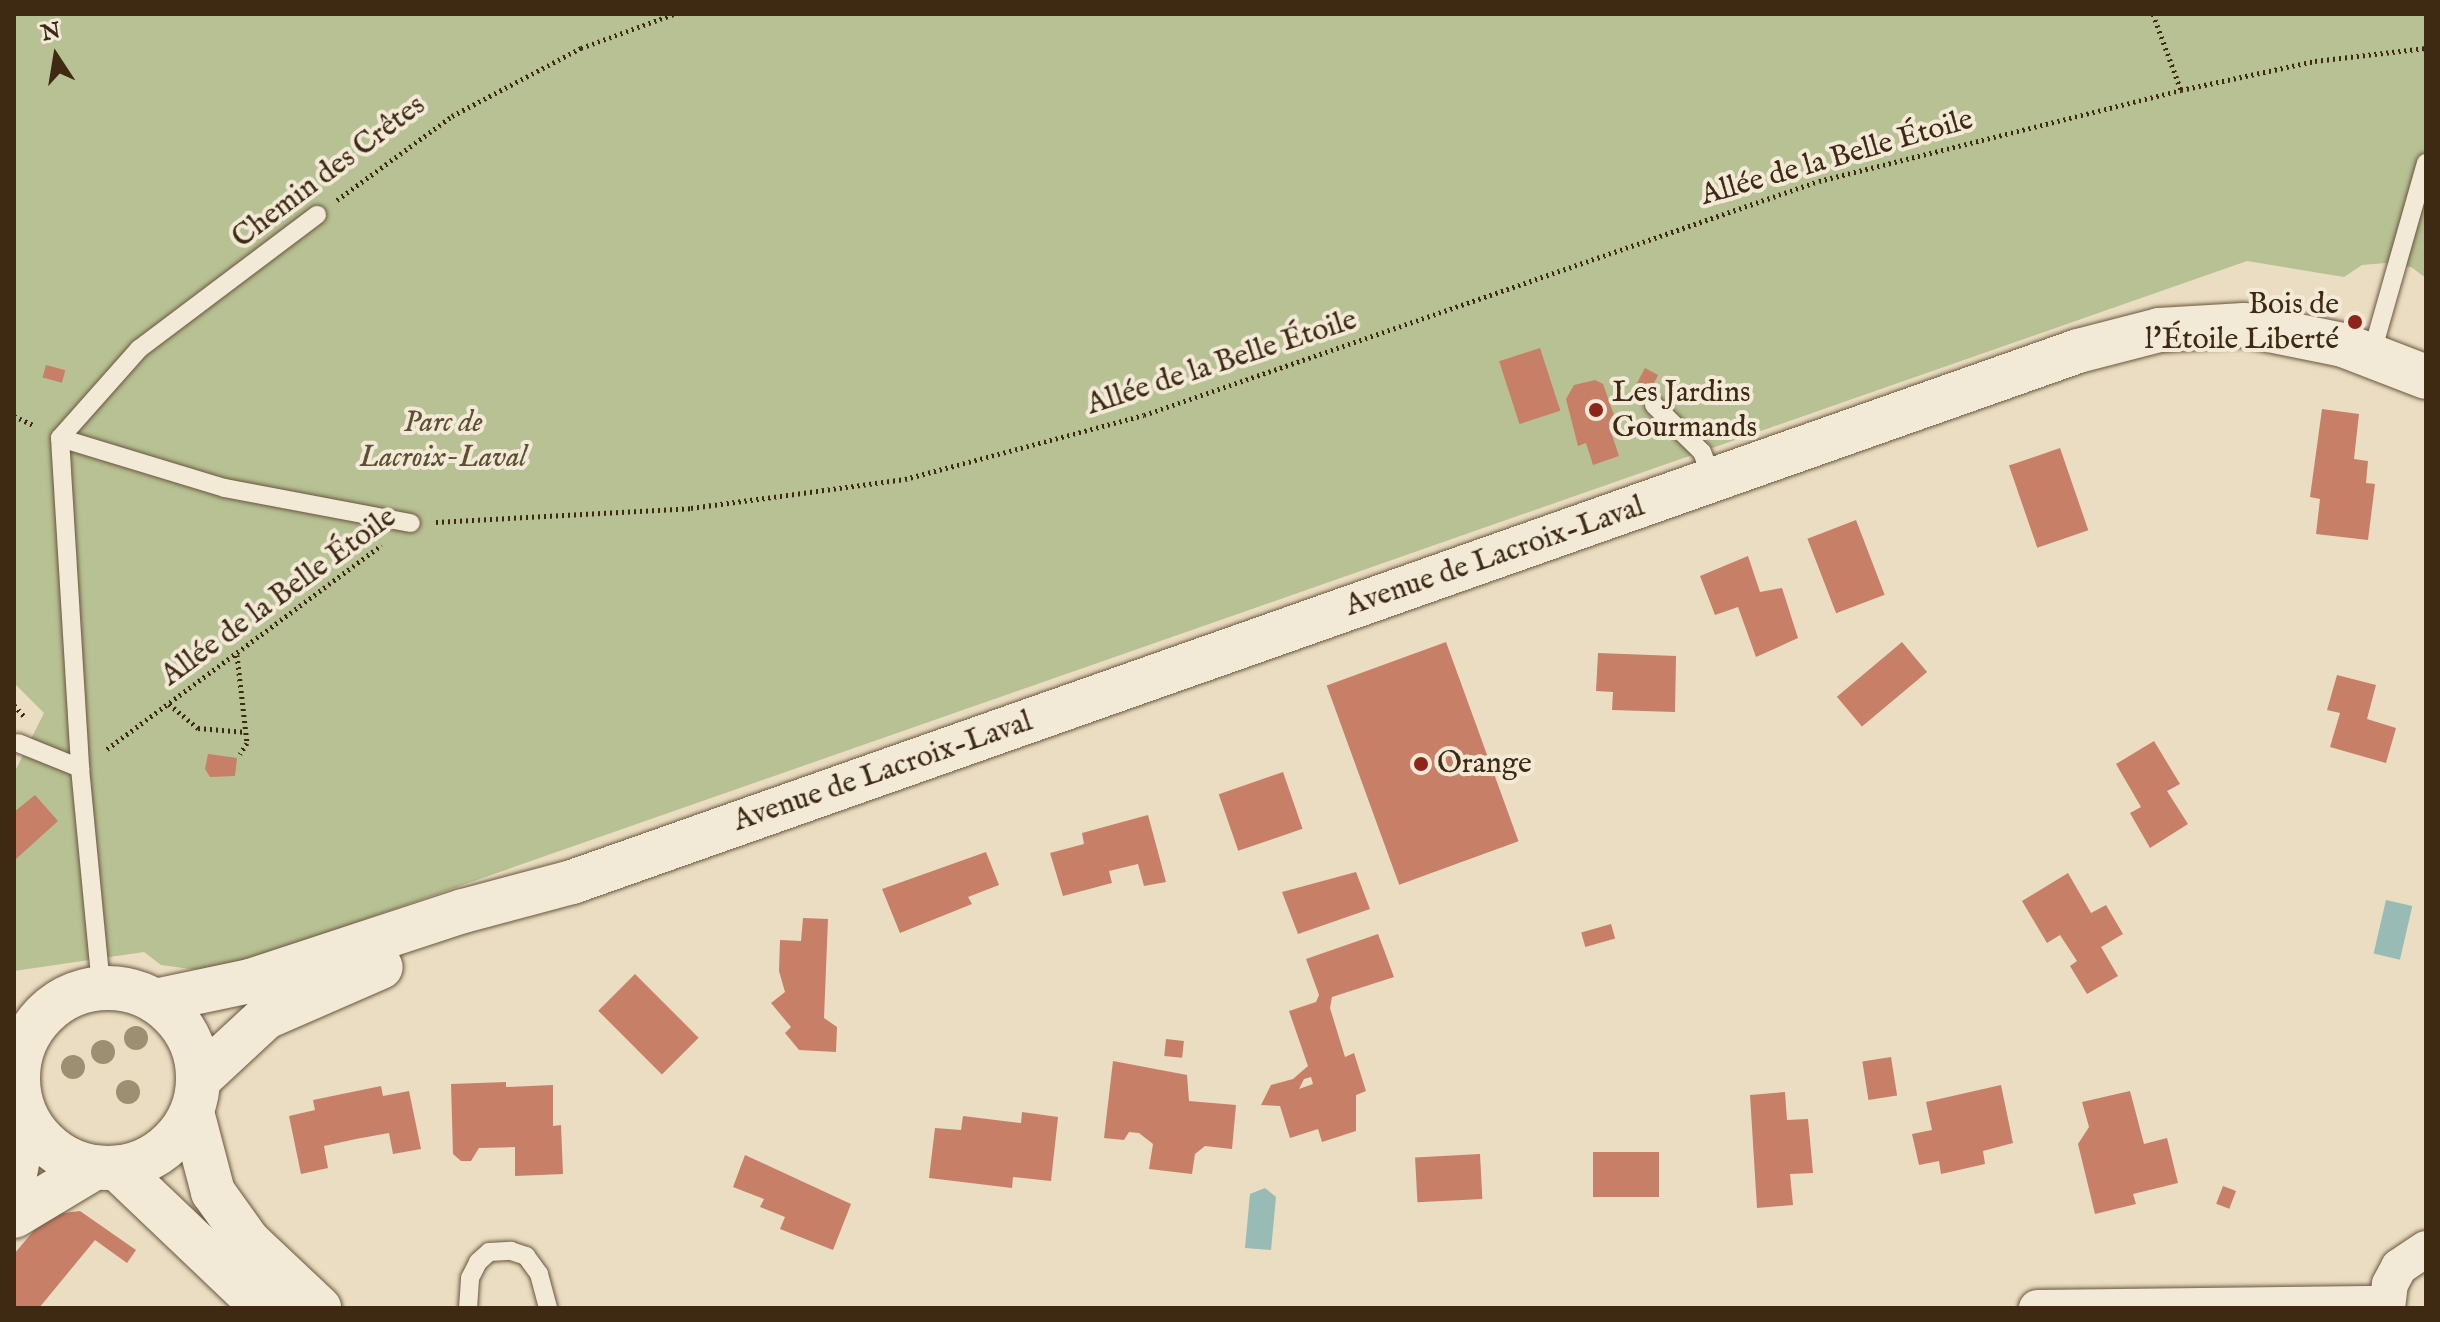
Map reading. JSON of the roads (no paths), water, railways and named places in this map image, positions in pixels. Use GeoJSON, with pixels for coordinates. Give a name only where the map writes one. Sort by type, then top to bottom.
{"type":"FeatureCollection","features":[{"type":"Feature","properties":{"kind":"street","name":"Avenue de Lacroix-Laval"},"geometry":{"type":"LineString","coordinates":[[155,1001],[250,981],[463,911],[572,882],[2078,351],[2159,330],[2244,325],[2343,345],[2426,377]]}},
{"type":"Feature","properties":{"kind":"street","name":"Avenue de Lacroix-Laval"},"geometry":{"type":"LineString","coordinates":[[196,1096],[266,1017],[304,996],[468,931],[572,882]]}},
{"type":"Feature","properties":{"kind":"street"},"geometry":{"type":"LineString","coordinates":[[14,1179],[24,1046],[32,1008],[101,988],[120,988],[155,1001],[187,1034],[213,1192],[248,1241],[319,1308]]}},
{"type":"Feature","properties":{"kind":"street"},"geometry":{"type":"LineString","coordinates":[[14,1216],[106,1168],[149,1159],[175,1139],[196,1096]]}},
{"type":"Feature","properties":{"kind":"street"},"geometry":{"type":"LineString","coordinates":[[19,1101],[43,1142],[66,1159],[106,1168],[264,1308]]}},
{"type":"Feature","properties":{"kind":"street"},"geometry":{"type":"LineString","coordinates":[[2037,1308],[2387,1306],[2399,1267],[2426,1249]]}},
{"type":"Feature","properties":{"kind":"lane"},"geometry":{"type":"LineString","coordinates":[[2371,356],[2426,163]]}},
{"type":"Feature","properties":{"kind":"lane","name":"Chemin des Crêtes"},"geometry":{"type":"LineString","coordinates":[[60,438],[139,349],[317,215]]}},
{"type":"Feature","properties":{"kind":"lane"},"geometry":{"type":"LineString","coordinates":[[1654,405],[1702,452],[1713,481]]}},
{"type":"Feature","properties":{"kind":"lane"},"geometry":{"type":"LineString","coordinates":[[101,988],[80,768],[60,438],[225,488],[411,523]]}},
{"type":"Feature","properties":{"kind":"lane"},"geometry":{"type":"LineString","coordinates":[[18,743],[80,768]]}},
{"type":"Feature","properties":{"kind":"lane"},"geometry":{"type":"LineString","coordinates":[[468,1308],[470,1278],[478,1262],[489,1252],[511,1251],[526,1256],[539,1274],[548,1308]]}},
{"type":"Feature","properties":{"kind":"water"},"geometry":{"type":"Polygon","coordinates":[[[2386,900],[2412,906],[2400,960],[2374,954],[2386,900]]]}},
{"type":"Feature","properties":{"kind":"water"},"geometry":{"type":"Polygon","coordinates":[[[1265,1188],[1276,1197],[1271,1250],[1245,1248],[1250,1194],[1265,1188]]]}},
{"type":"Feature","properties":{"kind":"place","name":"Bois de l'Étoile Liberté"},"geometry":{"type":"Point","coordinates":[2355,322]}},
{"type":"Feature","properties":{"kind":"place","name":"Les Jardins Gourmands"},"geometry":{"type":"Point","coordinates":[1596,410]}},
{"type":"Feature","properties":{"kind":"place","name":"Orange"},"geometry":{"type":"Point","coordinates":[1421,764]}},
{"type":"Feature","properties":{"kind":"park label","name":"Parc de Lacroix-Laval"},"geometry":{"type":"Point","coordinates":[443,440]}}]}
